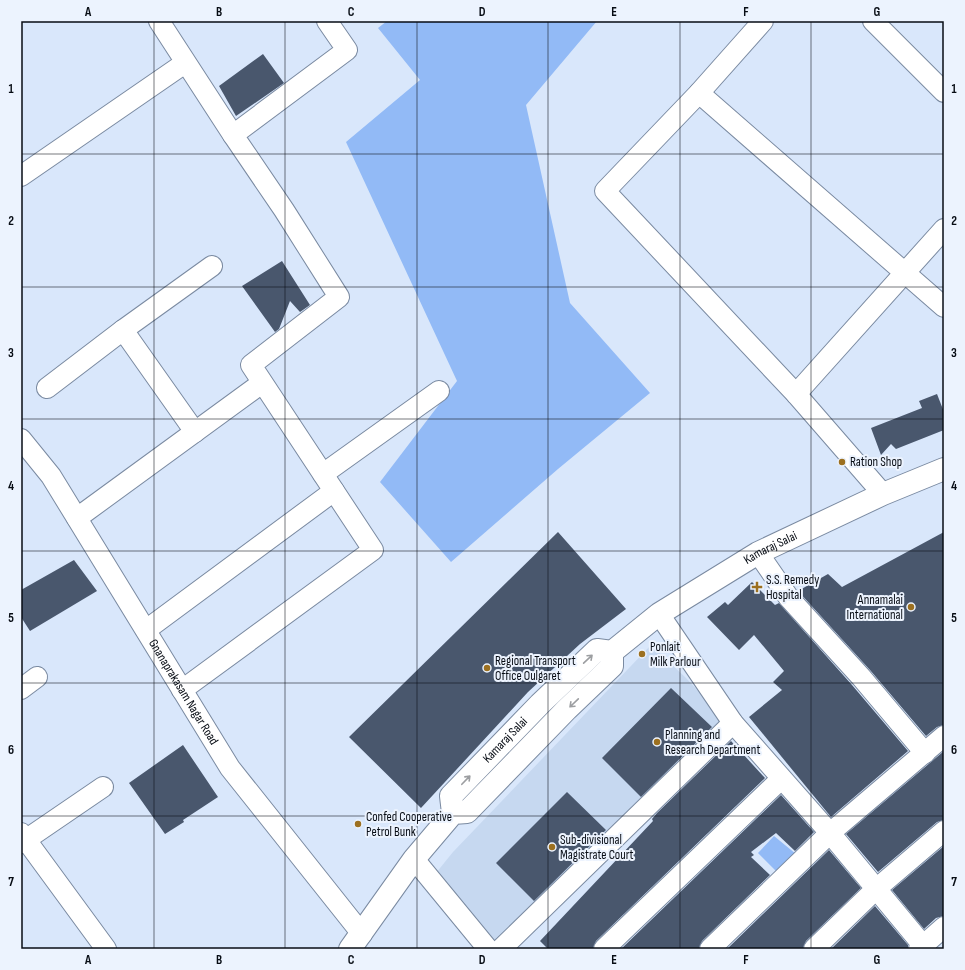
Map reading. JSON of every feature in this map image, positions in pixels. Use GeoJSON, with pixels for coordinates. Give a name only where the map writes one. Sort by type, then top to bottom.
{"type":"FeatureCollection","features":[{"type":"Feature","properties":{"kind":"main road","name":"Kamaraj Salai"},"geometry":{"type":"LineString","coordinates":[[356,941],[414,858],[453,813],[466,812],[567,709],[612,666],[612,652],[659,614],[758,553],[883,494],[944,469]]}},
{"type":"Feature","properties":{"kind":"street"},"geometry":{"type":"LineString","coordinates":[[159,21],[232,135],[284,210],[339,297],[251,366],[374,550],[182,690]]}},
{"type":"Feature","properties":{"kind":"street"},"geometry":{"type":"LineString","coordinates":[[232,135],[347,50],[327,21]]}},
{"type":"Feature","properties":{"kind":"street"},"geometry":{"type":"LineString","coordinates":[[763,21],[699,93],[605,191],[796,394],[883,494]]}},
{"type":"Feature","properties":{"kind":"street"},"geometry":{"type":"LineString","coordinates":[[873,21],[944,92]]}},
{"type":"Feature","properties":{"kind":"street"},"geometry":{"type":"LineString","coordinates":[[21,176],[185,63]]}},
{"type":"Feature","properties":{"kind":"street"},"geometry":{"type":"LineString","coordinates":[[699,93],[904,274],[944,307]]}},
{"type":"Feature","properties":{"kind":"street"},"geometry":{"type":"LineString","coordinates":[[796,394],[944,229]]}},
{"type":"Feature","properties":{"kind":"street"},"geometry":{"type":"LineString","coordinates":[[47,388],[123,330],[212,266]]}},
{"type":"Feature","properties":{"kind":"street"},"geometry":{"type":"LineString","coordinates":[[123,330],[195,432]]}},
{"type":"Feature","properties":{"kind":"street"},"geometry":{"type":"LineString","coordinates":[[78,518],[262,383]]}},
{"type":"Feature","properties":{"kind":"street"},"geometry":{"type":"LineString","coordinates":[[323,474],[439,391]]}},
{"type":"Feature","properties":{"kind":"street","name":"Gnanaprakasam Nagar Road"},"geometry":{"type":"LineString","coordinates":[[21,439],[51,476],[78,518],[230,768],[356,941]]}},
{"type":"Feature","properties":{"kind":"street"},"geometry":{"type":"LineString","coordinates":[[146,630],[334,491]]}},
{"type":"Feature","properties":{"kind":"street"},"geometry":{"type":"LineString","coordinates":[[758,553],[789,598],[861,678],[925,753]]}},
{"type":"Feature","properties":{"kind":"street"},"geometry":{"type":"LineString","coordinates":[[659,614],[732,723],[830,833],[922,948],[944,927]]}},
{"type":"Feature","properties":{"kind":"street"},"geometry":{"type":"LineString","coordinates":[[21,689],[37,677]]}},
{"type":"Feature","properties":{"kind":"street"},"geometry":{"type":"LineString","coordinates":[[501,949],[732,723]]}},
{"type":"Feature","properties":{"kind":"street"},"geometry":{"type":"LineString","coordinates":[[710,949],[830,833],[944,736]]}},
{"type":"Feature","properties":{"kind":"street"},"geometry":{"type":"LineString","coordinates":[[604,949],[781,779]]}},
{"type":"Feature","properties":{"kind":"street"},"geometry":{"type":"LineString","coordinates":[[103,787],[23,839],[106,949]]}},
{"type":"Feature","properties":{"kind":"street"},"geometry":{"type":"LineString","coordinates":[[814,949],[876,889],[944,831]]}},
{"type":"Feature","properties":{"kind":"street"},"geometry":{"type":"LineString","coordinates":[[414,858],[488,949]]}},
{"type":"Feature","properties":{"kind":"shaded area"},"geometry":{"type":"Polygon","coordinates":[[[387,21],[597,21],[526,105],[570,303],[650,393],[558,469],[451,562],[380,482],[457,381],[346,142],[420,80],[378,28],[387,21]]]}},
{"type":"Feature","properties":{"kind":"shaded area"},"geometry":{"type":"Polygon","coordinates":[[[651,645],[686,678],[725,720],[496,944],[436,873],[453,852],[651,645]]]}},
{"type":"Feature","properties":{"kind":"shaded area"},"geometry":{"type":"Polygon","coordinates":[[[774,836],[796,854],[776,871],[758,853],[774,836]]]}},
{"type":"Feature","properties":{"kind":"building"},"geometry":{"type":"Polygon","coordinates":[[[263,54],[284,83],[236,116],[219,86],[263,54]]]}},
{"type":"Feature","properties":{"kind":"building"},"geometry":{"type":"Polygon","coordinates":[[[282,261],[310,305],[300,312],[290,301],[279,329],[275,332],[242,286],[282,261]]]}},
{"type":"Feature","properties":{"kind":"building"},"geometry":{"type":"Polygon","coordinates":[[[937,394],[944,412],[944,430],[896,449],[891,444],[881,455],[871,428],[922,408],[919,401],[937,394]]]}},
{"type":"Feature","properties":{"kind":"building","name":"Regional Transport Office Oulgaret"},"geometry":{"type":"Polygon","coordinates":[[[558,532],[626,609],[580,644],[528,692],[421,808],[349,737],[558,532]]]}},
{"type":"Feature","properties":{"kind":"building"},"geometry":{"type":"Polygon","coordinates":[[[944,532],[944,725],[937,727],[926,736],[870,670],[798,591],[828,574],[842,587],[944,532]]]}},
{"type":"Feature","properties":{"kind":"building"},"geometry":{"type":"Polygon","coordinates":[[[74,560],[97,591],[30,631],[21,617],[21,590],[74,560]]]}},
{"type":"Feature","properties":{"kind":"building"},"geometry":{"type":"Polygon","coordinates":[[[752,582],[775,605],[779,603],[908,751],[831,817],[749,717],[782,690],[773,682],[784,671],[754,635],[739,650],[707,617],[725,602],[728,605],[752,582]]]}},
{"type":"Feature","properties":{"kind":"building","name":"Planning and Research Department"},"geometry":{"type":"Polygon","coordinates":[[[671,688],[712,727],[641,797],[602,758],[671,688]]]}},
{"type":"Feature","properties":{"kind":"building"},"geometry":{"type":"Polygon","coordinates":[[[731,741],[765,778],[596,941],[593,949],[548,949],[540,941],[653,821],[652,819],[657,813],[731,741]]]}},
{"type":"Feature","properties":{"kind":"building"},"geometry":{"type":"Polygon","coordinates":[[[183,745],[218,797],[165,834],[129,783],[183,745]]]}},
{"type":"Feature","properties":{"kind":"building"},"geometry":{"type":"Polygon","coordinates":[[[944,751],[944,820],[937,822],[878,872],[846,834],[944,751]]]}},
{"type":"Feature","properties":{"kind":"building","name":"Sub-divisional Magistrate Court"},"geometry":{"type":"Polygon","coordinates":[[[567,792],[606,830],[534,901],[496,863],[567,792]]]}},
{"type":"Feature","properties":{"kind":"building"},"geometry":{"type":"Polygon","coordinates":[[[781,795],[814,832],[795,851],[776,833],[751,852],[754,855],[751,857],[770,875],[702,941],[699,949],[621,949],[781,795]]]}},
{"type":"Feature","properties":{"kind":"building"},"geometry":{"type":"Polygon","coordinates":[[[944,846],[944,916],[936,918],[924,929],[892,890],[944,846]]]}},
{"type":"Feature","properties":{"kind":"building"},"geometry":{"type":"Polygon","coordinates":[[[829,850],[861,888],[806,941],[803,949],[727,949],[829,850]]]}},
{"type":"Feature","properties":{"kind":"building"},"geometry":{"type":"Polygon","coordinates":[[[875,906],[908,945],[908,949],[831,949],[875,906]]]}},
{"type":"Feature","properties":{"kind":"place","name":"Ration Shop"},"geometry":{"type":"Point","coordinates":[842,462]}},
{"type":"Feature","properties":{"kind":"place","name":"S.S. Remedy Hospital"},"geometry":{"type":"Point","coordinates":[757,587]}},
{"type":"Feature","properties":{"kind":"place","name":"Annamalai International"},"geometry":{"type":"Point","coordinates":[911,607]}},
{"type":"Feature","properties":{"kind":"place","name":"Ponlait Milk Parlour"},"geometry":{"type":"Point","coordinates":[642,654]}},
{"type":"Feature","properties":{"kind":"place","name":"Regional Transport Office Oulgaret"},"geometry":{"type":"Point","coordinates":[487,668]}},
{"type":"Feature","properties":{"kind":"place","name":"Planning and Research Department"},"geometry":{"type":"Point","coordinates":[657,742]}},
{"type":"Feature","properties":{"kind":"place","name":"Confed Cooperative Petrol Bunk"},"geometry":{"type":"Point","coordinates":[358,824]}},
{"type":"Feature","properties":{"kind":"place","name":"Sub-divisional Magistrate Court"},"geometry":{"type":"Point","coordinates":[552,847]}}]}
